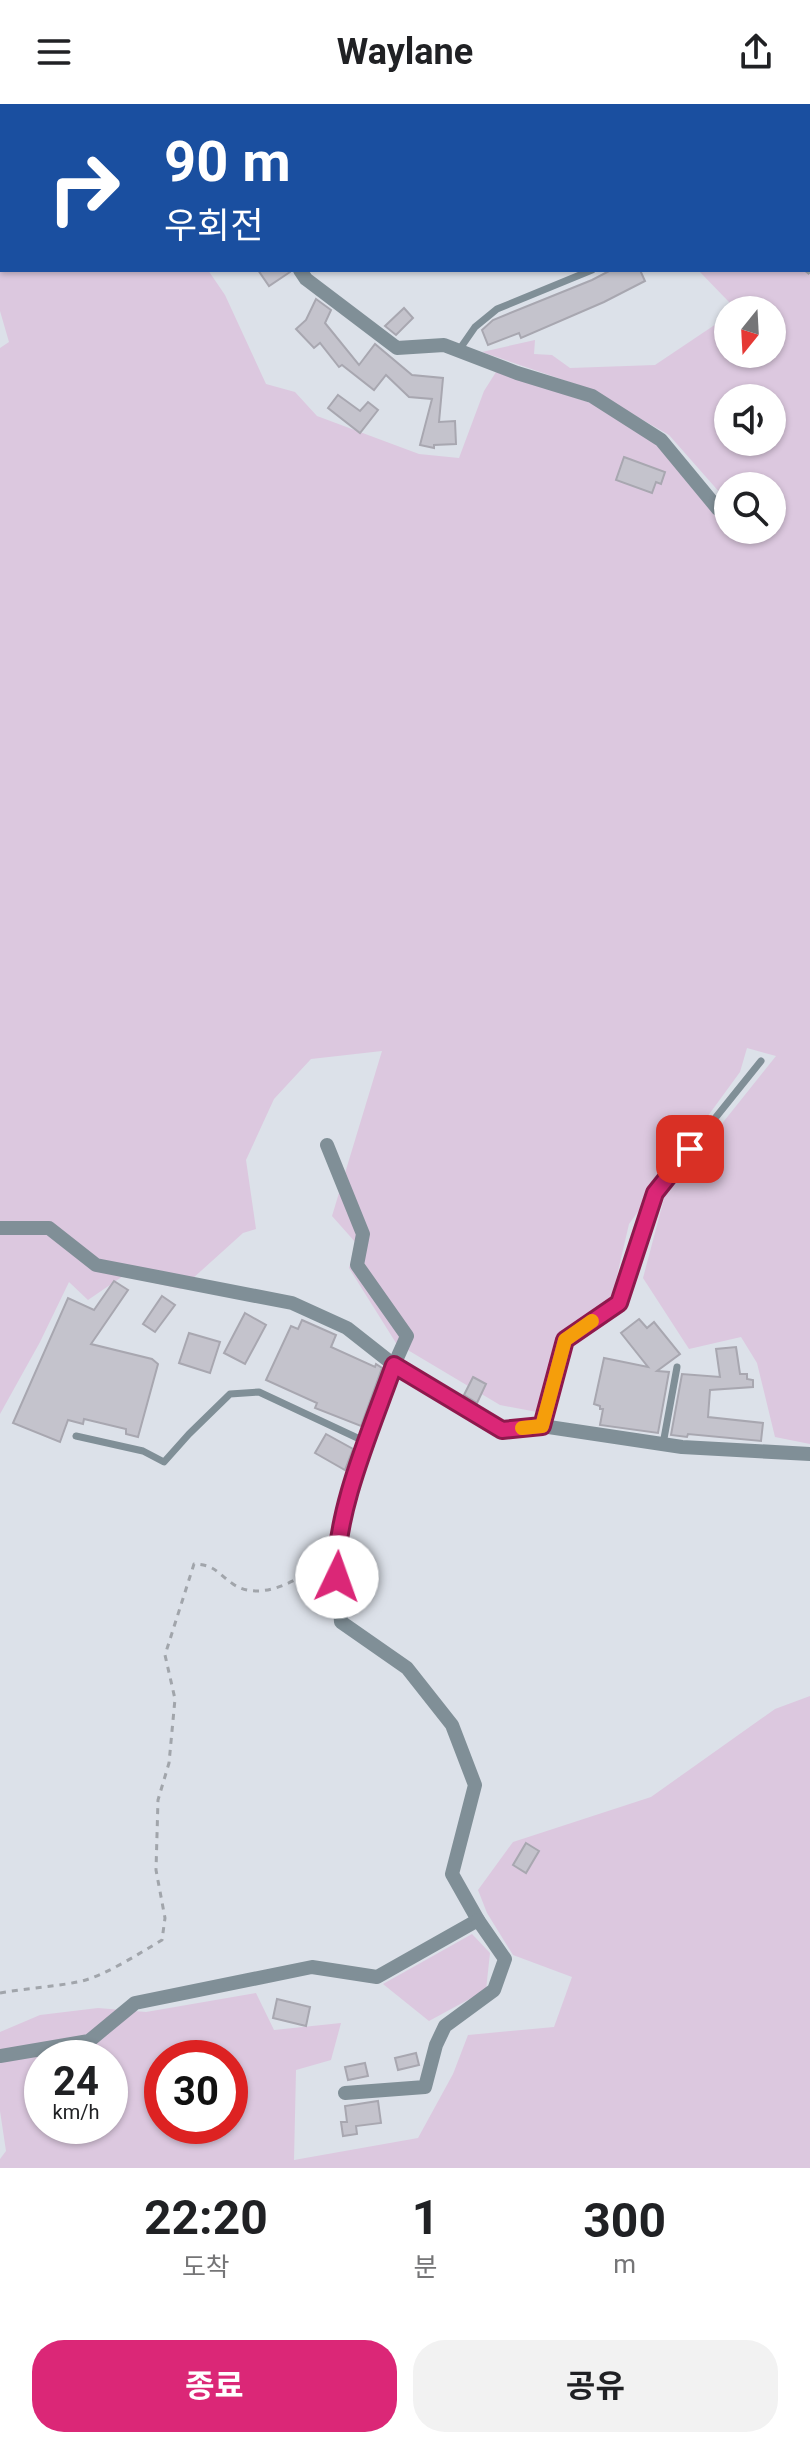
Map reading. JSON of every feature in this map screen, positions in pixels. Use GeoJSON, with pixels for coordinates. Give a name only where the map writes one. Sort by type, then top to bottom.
{"type":"FeatureCollection","features":[{"type":"Feature","properties":{"kind":"street"},"geometry":{"type":"LineString","coordinates":[[301,272],[306,279],[397,348],[444,345],[517,373],[592,396],[661,440],[714,504]]}},
{"type":"Feature","properties":{"kind":"street"},"geometry":{"type":"LineString","coordinates":[[327,1145],[363,1234],[357,1265],[407,1336],[355,1473],[336,1555],[341,1622],[407,1668],[452,1725],[475,1785],[452,1874],[505,1959],[494,1990],[445,2026],[436,2045],[425,2087],[345,2093]]}},
{"type":"Feature","properties":{"kind":"street"},"geometry":{"type":"LineString","coordinates":[[0,1228],[49,1228],[96,1265],[292,1303],[347,1328],[394,1365],[502,1430],[542,1426],[682,1447],[810,1454]]}},
{"type":"Feature","properties":{"kind":"street"},"geometry":{"type":"LineString","coordinates":[[0,2056],[89,2041],[135,2003],[312,1967],[377,1977],[478,1920]]}},
{"type":"Feature","properties":{"kind":"lane"},"geometry":{"type":"LineString","coordinates":[[459,350],[475,327],[497,309],[587,272]]}},
{"type":"Feature","properties":{"kind":"lane"},"geometry":{"type":"LineString","coordinates":[[542,1426],[565,1340],[619,1303],[655,1193],[761,1061]]}},
{"type":"Feature","properties":{"kind":"lane"},"geometry":{"type":"LineString","coordinates":[[663,1444],[677,1367]]}},
{"type":"Feature","properties":{"kind":"lane"},"geometry":{"type":"LineString","coordinates":[[76,1436],[143,1451],[164,1462],[230,1394],[259,1392],[366,1442]]}},
{"type":"Feature","properties":{"kind":"path"},"geometry":{"type":"LineString","coordinates":[[0,1993],[84,1981],[162,1940],[165,1918],[156,1870],[158,1800],[169,1763],[175,1699],[165,1655],[194,1564],[210,1565],[236,1586],[255,1591],[293,1583],[336,1555]]}},
{"type":"Feature","properties":{"kind":"shaded area"},"geometry":{"type":"Polygon","coordinates":[[[0,272],[209,272],[225,295],[266,384],[295,392],[317,416],[419,454],[459,458],[484,391],[496,372],[591,403],[656,443],[714,512],[714,544],[786,544],[786,472],[714,472],[714,486],[669,435],[587,388],[482,352],[535,340],[534,354],[552,355],[570,368],[655,365],[714,325],[714,368],[786,368],[786,296],[723,296],[700,272],[810,272],[810,1444],[775,1437],[757,1363],[741,1337],[689,1349],[643,1278],[665,1195],[776,1056],[747,1048],[740,1072],[629,1224],[612,1297],[564,1329],[537,1412],[500,1405],[396,1343],[349,1268],[356,1243],[332,1216],[382,1051],[311,1059],[274,1099],[246,1160],[256,1229],[243,1233],[181,1289],[123,1276],[88,1300],[69,1282],[0,1414],[0,348],[9,342],[0,311],[0,272]]]}},
{"type":"Feature","properties":{"kind":"shaded area"},"geometry":{"type":"Polygon","coordinates":[[[810,1696],[810,2168],[0,2168],[0,2159],[6,2151],[0,2111],[0,2032],[40,2015],[98,2008],[146,2012],[256,1993],[274,2030],[341,2023],[331,2060],[296,2070],[294,2160],[418,2138],[453,2074],[468,2035],[554,2027],[572,1977],[513,1955],[487,1913],[478,1890],[513,1842],[651,1797],[775,1709],[810,1696]]]}},
{"type":"Feature","properties":{"kind":"shaded area"},"geometry":{"type":"Polygon","coordinates":[[[472,1934],[490,1953],[486,1990],[429,2021],[383,1984],[472,1934]]]}},
{"type":"Feature","properties":{"kind":"building"},"geometry":{"type":"Polygon","coordinates":[[[259,272],[290,272],[269,286],[259,272]]]}},
{"type":"Feature","properties":{"kind":"building"},"geometry":{"type":"Polygon","coordinates":[[[607,272],[641,272],[645,281],[521,338],[519,333],[488,345],[482,330],[493,320],[607,272]]]}},
{"type":"Feature","properties":{"kind":"building"},"geometry":{"type":"Polygon","coordinates":[[[316,299],[331,310],[325,323],[359,365],[375,344],[412,375],[443,378],[439,422],[455,421],[456,444],[434,445],[434,448],[420,445],[432,399],[409,397],[386,375],[374,390],[342,365],[339,367],[320,343],[314,348],[296,329],[306,320],[316,299]]]}},
{"type":"Feature","properties":{"kind":"building"},"geometry":{"type":"Polygon","coordinates":[[[404,308],[413,318],[396,335],[385,326],[404,308]]]}},
{"type":"Feature","properties":{"kind":"building"},"geometry":{"type":"Polygon","coordinates":[[[338,395],[360,411],[368,402],[378,410],[360,433],[328,408],[338,395]]]}},
{"type":"Feature","properties":{"kind":"building"},"geometry":{"type":"Polygon","coordinates":[[[624,457],[665,472],[661,484],[656,482],[652,493],[616,480],[624,457]]]}},
{"type":"Feature","properties":{"kind":"building"},"geometry":{"type":"Polygon","coordinates":[[[114,1281],[128,1290],[91,1344],[152,1359],[158,1364],[138,1437],[126,1434],[126,1429],[84,1419],[83,1424],[68,1420],[60,1442],[13,1423],[68,1298],[94,1310],[114,1281]]]}},
{"type":"Feature","properties":{"kind":"building"},"geometry":{"type":"Polygon","coordinates":[[[162,1296],[175,1305],[155,1332],[143,1324],[162,1296]]]}},
{"type":"Feature","properties":{"kind":"building"},"geometry":{"type":"Polygon","coordinates":[[[245,1313],[266,1325],[245,1364],[224,1353],[245,1313]]]}},
{"type":"Feature","properties":{"kind":"building"},"geometry":{"type":"Polygon","coordinates":[[[639,1319],[647,1328],[654,1322],[680,1354],[657,1371],[669,1372],[658,1433],[600,1425],[603,1409],[594,1404],[604,1358],[648,1367],[621,1333],[639,1319]]]}},
{"type":"Feature","properties":{"kind":"building"},"geometry":{"type":"Polygon","coordinates":[[[302,1320],[336,1335],[331,1347],[382,1368],[361,1426],[315,1408],[317,1403],[266,1380],[291,1326],[298,1329],[302,1320]]]}},
{"type":"Feature","properties":{"kind":"building"},"geometry":{"type":"Polygon","coordinates":[[[189,1333],[220,1342],[210,1373],[179,1363],[189,1333]]]}},
{"type":"Feature","properties":{"kind":"building"},"geometry":{"type":"Polygon","coordinates":[[[736,1347],[740,1374],[747,1374],[747,1379],[753,1380],[753,1387],[710,1390],[708,1417],[763,1423],[761,1441],[671,1435],[682,1374],[720,1377],[716,1349],[736,1347]]]}},
{"type":"Feature","properties":{"kind":"building"},"geometry":{"type":"Polygon","coordinates":[[[473,1377],[486,1384],[477,1403],[464,1395],[473,1377]]]}},
{"type":"Feature","properties":{"kind":"building"},"geometry":{"type":"Polygon","coordinates":[[[326,1434],[353,1449],[345,1470],[315,1453],[326,1434]]]}},
{"type":"Feature","properties":{"kind":"building"},"geometry":{"type":"Polygon","coordinates":[[[526,1843],[539,1851],[526,1873],[513,1865],[526,1843]]]}},
{"type":"Feature","properties":{"kind":"building"},"geometry":{"type":"Polygon","coordinates":[[[277,1999],[310,2007],[306,2026],[273,2018],[277,1999]]]}},
{"type":"Feature","properties":{"kind":"building"},"geometry":{"type":"Polygon","coordinates":[[[416,2053],[419,2065],[398,2070],[395,2058],[416,2053]]]}},
{"type":"Feature","properties":{"kind":"building"},"geometry":{"type":"Polygon","coordinates":[[[365,2063],[368,2076],[348,2080],[345,2067],[365,2063]]]}},
{"type":"Feature","properties":{"kind":"building"},"geometry":{"type":"Polygon","coordinates":[[[378,2101],[381,2123],[356,2126],[357,2134],[343,2136],[341,2122],[347,2122],[345,2106],[378,2101]]]}},
{"type":"Feature","properties":{"kind":"slow traffic"},"geometry":{"type":"LineString","coordinates":[[522,1428],[542,1426],[565,1340],[592,1321]]}},
{"type":"Feature","properties":{"kind":"route"},"geometry":{"type":"LineString","coordinates":[[337,1577],[336,1555],[355,1473],[394,1365],[502,1430],[542,1426],[565,1340],[619,1303],[655,1193],[690,1149]]}}]}
